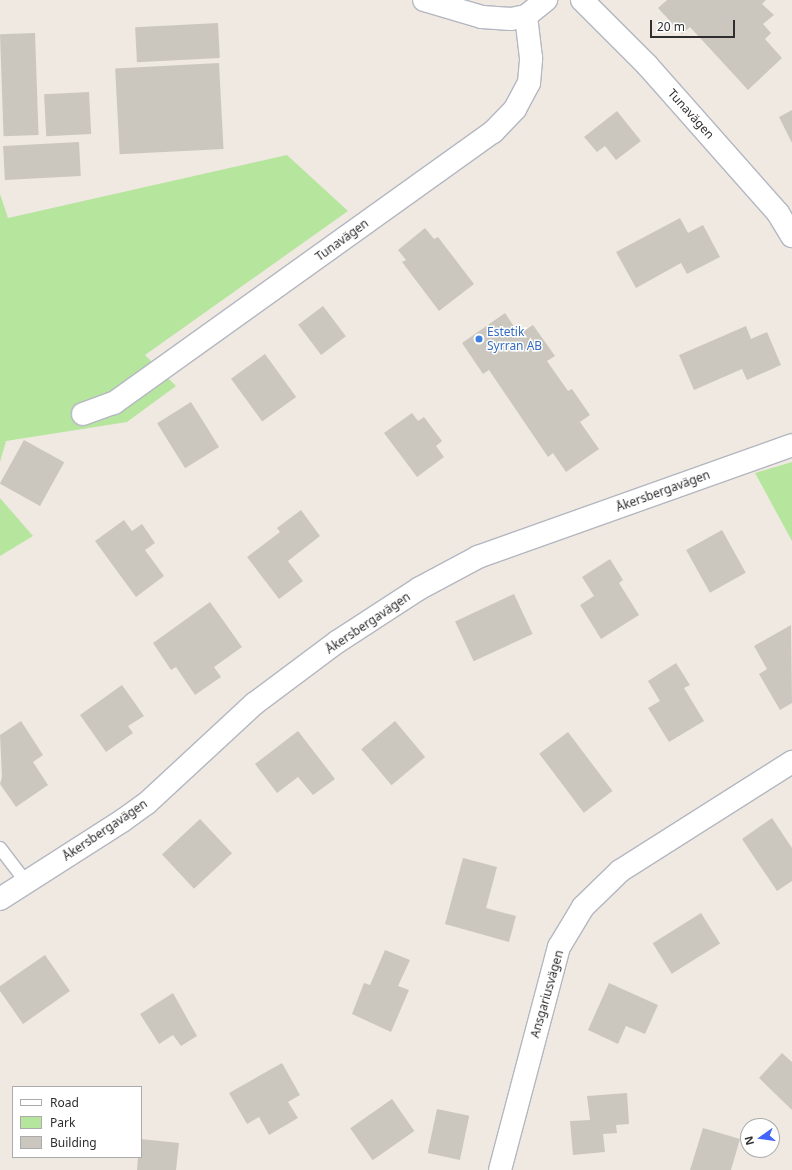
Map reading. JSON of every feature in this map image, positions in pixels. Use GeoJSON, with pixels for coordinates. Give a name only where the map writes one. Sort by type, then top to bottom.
{"type":"FeatureCollection","features":[{"type":"Feature","properties":{"kind":"street"},"geometry":{"type":"LineString","coordinates":[[424,0],[482,17],[512,19],[526,16],[546,0]]}},
{"type":"Feature","properties":{"kind":"street","name":"Tunavägen"},"geometry":{"type":"LineString","coordinates":[[582,0],[647,65],[778,213],[792,236]]}},
{"type":"Feature","properties":{"kind":"street","name":"Tunavägen"},"geometry":{"type":"LineString","coordinates":[[83,414],[114,403],[493,132],[515,109],[529,83],[531,58],[526,16]]}},
{"type":"Feature","properties":{"kind":"street","name":"Åkersbergavägen"},"geometry":{"type":"LineString","coordinates":[[0,899],[147,803],[254,704],[337,642],[420,588],[478,558],[792,445]]}},
{"type":"Feature","properties":{"kind":"street","name":"Ansgariusvägen"},"geometry":{"type":"LineString","coordinates":[[500,1170],[559,947],[583,907],[620,870],[792,762]]}},
{"type":"Feature","properties":{"kind":"lane"},"geometry":{"type":"LineString","coordinates":[[0,848],[26,882]]}},
{"type":"Feature","properties":{"kind":"green space"},"geometry":{"type":"Polygon","coordinates":[[[287,155],[348,211],[145,355],[176,386],[127,422],[6,441],[0,462],[0,194],[8,218],[287,155]]]}},
{"type":"Feature","properties":{"kind":"green space"},"geometry":{"type":"Polygon","coordinates":[[[792,462],[792,541],[755,473],[792,462]]]}},
{"type":"Feature","properties":{"kind":"green space"},"geometry":{"type":"Polygon","coordinates":[[[0,498],[33,536],[0,556],[0,498]]]}},
{"type":"Feature","properties":{"kind":"building"},"geometry":{"type":"Polygon","coordinates":[[[667,0],[766,0],[762,4],[774,15],[763,24],[771,33],[765,39],[782,58],[748,90],[690,27],[682,34],[658,8],[667,0]]]}},
{"type":"Feature","properties":{"kind":"building"},"geometry":{"type":"Polygon","coordinates":[[[218,23],[220,58],[137,62],[135,27],[218,23]]]}},
{"type":"Feature","properties":{"kind":"building"},"geometry":{"type":"Polygon","coordinates":[[[35,33],[39,135],[4,136],[0,34],[35,33]]]}},
{"type":"Feature","properties":{"kind":"building"},"geometry":{"type":"Polygon","coordinates":[[[219,63],[224,149],[120,154],[115,68],[219,63]]]}},
{"type":"Feature","properties":{"kind":"building"},"geometry":{"type":"Polygon","coordinates":[[[89,92],[91,134],[46,136],[44,94],[89,92]]]}},
{"type":"Feature","properties":{"kind":"building"},"geometry":{"type":"Polygon","coordinates":[[[792,110],[792,143],[779,117],[792,110]]]}},
{"type":"Feature","properties":{"kind":"building"},"geometry":{"type":"Polygon","coordinates":[[[617,111],[641,141],[616,160],[605,146],[597,152],[584,137],[617,111]]]}},
{"type":"Feature","properties":{"kind":"building"},"geometry":{"type":"Polygon","coordinates":[[[79,142],[81,176],[5,180],[3,146],[79,142]]]}},
{"type":"Feature","properties":{"kind":"building"},"geometry":{"type":"Polygon","coordinates":[[[680,218],[688,233],[703,225],[720,257],[687,274],[681,263],[636,288],[616,252],[680,218]]]}},
{"type":"Feature","properties":{"kind":"building"},"geometry":{"type":"Polygon","coordinates":[[[425,228],[434,239],[438,237],[474,284],[439,311],[402,262],[406,260],[398,250],[425,228]]]}},
{"type":"Feature","properties":{"kind":"building"},"geometry":{"type":"Polygon","coordinates":[[[323,306],[346,336],[321,355],[298,325],[323,306]]]}},
{"type":"Feature","properties":{"kind":"building"},"geometry":{"type":"Polygon","coordinates":[[[505,313],[519,334],[533,325],[555,356],[547,361],[568,391],[572,389],[590,415],[580,422],[599,449],[566,472],[553,453],[548,457],[489,370],[483,374],[462,343],[505,313]]]}},
{"type":"Feature","properties":{"kind":"building"},"geometry":{"type":"Polygon","coordinates":[[[746,326],[751,339],[767,332],[781,365],[747,380],[742,369],[694,390],[679,355],[746,326]]]}},
{"type":"Feature","properties":{"kind":"building"},"geometry":{"type":"Polygon","coordinates":[[[265,354],[296,397],[262,422],[231,379],[265,354]]]}},
{"type":"Feature","properties":{"kind":"building"},"geometry":{"type":"Polygon","coordinates":[[[191,402],[219,447],[185,468],[157,423],[191,402]]]}},
{"type":"Feature","properties":{"kind":"building"},"geometry":{"type":"Polygon","coordinates":[[[412,413],[418,421],[424,417],[442,441],[436,446],[444,457],[417,477],[384,433],[412,413]]]}},
{"type":"Feature","properties":{"kind":"building"},"geometry":{"type":"Polygon","coordinates":[[[24,440],[64,462],[40,506],[0,484],[24,440]]]}},
{"type":"Feature","properties":{"kind":"building"},"geometry":{"type":"Polygon","coordinates":[[[301,510],[320,536],[288,561],[303,581],[279,599],[247,557],[280,532],[277,528],[301,510]]]}},
{"type":"Feature","properties":{"kind":"building"},"geometry":{"type":"Polygon","coordinates":[[[124,520],[132,531],[142,524],[155,543],[145,550],[164,576],[136,597],[95,541],[124,520]]]}},
{"type":"Feature","properties":{"kind":"building"},"geometry":{"type":"Polygon","coordinates":[[[722,530],[746,573],[710,593],[686,550],[722,530]]]}},
{"type":"Feature","properties":{"kind":"building"},"geometry":{"type":"Polygon","coordinates":[[[610,559],[623,580],[619,583],[639,615],[601,639],[580,605],[594,596],[582,577],[610,559]]]}},
{"type":"Feature","properties":{"kind":"building"},"geometry":{"type":"Polygon","coordinates":[[[514,594],[533,634],[474,661],[455,621],[514,594]]]}},
{"type":"Feature","properties":{"kind":"building"},"geometry":{"type":"Polygon","coordinates":[[[210,602],[242,647],[214,667],[221,677],[195,695],[176,667],[171,670],[153,643],[210,602]]]}},
{"type":"Feature","properties":{"kind":"building"},"geometry":{"type":"Polygon","coordinates":[[[791,625],[792,703],[780,710],[759,674],[767,669],[754,646],[791,625]]]}},
{"type":"Feature","properties":{"kind":"building"},"geometry":{"type":"Polygon","coordinates":[[[676,663],[690,685],[684,688],[704,721],[669,742],[648,708],[660,701],[648,681],[676,663]]]}},
{"type":"Feature","properties":{"kind":"building"},"geometry":{"type":"Polygon","coordinates":[[[122,685],[144,716],[128,726],[133,733],[106,752],[80,715],[122,685]]]}},
{"type":"Feature","properties":{"kind":"building"},"geometry":{"type":"Polygon","coordinates":[[[21,721],[43,755],[33,762],[48,785],[16,807],[0,784],[2,777],[0,735],[21,721]]]}},
{"type":"Feature","properties":{"kind":"building"},"geometry":{"type":"Polygon","coordinates":[[[395,721],[425,757],[392,785],[361,749],[395,721]]]}},
{"type":"Feature","properties":{"kind":"building"},"geometry":{"type":"Polygon","coordinates":[[[298,731],[335,779],[313,795],[298,777],[277,793],[255,764],[298,731]]]}},
{"type":"Feature","properties":{"kind":"building"},"geometry":{"type":"Polygon","coordinates":[[[568,732],[613,791],[584,813],[539,754],[568,732]]]}},
{"type":"Feature","properties":{"kind":"building"},"geometry":{"type":"Polygon","coordinates":[[[772,818],[792,848],[792,881],[777,891],[742,839],[772,818]]]}},
{"type":"Feature","properties":{"kind":"building"},"geometry":{"type":"Polygon","coordinates":[[[200,819],[232,853],[194,889],[162,854],[200,819]]]}},
{"type":"Feature","properties":{"kind":"building"},"geometry":{"type":"Polygon","coordinates":[[[463,858],[497,867],[486,908],[516,916],[509,942],[445,924],[463,858]]]}},
{"type":"Feature","properties":{"kind":"building"},"geometry":{"type":"Polygon","coordinates":[[[701,913],[720,944],[672,974],[653,943],[701,913]]]}},
{"type":"Feature","properties":{"kind":"building"},"geometry":{"type":"Polygon","coordinates":[[[385,950],[410,960],[398,986],[409,990],[391,1032],[352,1014],[364,983],[370,985],[385,950]]]}},
{"type":"Feature","properties":{"kind":"building"},"geometry":{"type":"Polygon","coordinates":[[[45,955],[70,991],[23,1024],[0,991],[0,986],[45,955]]]}},
{"type":"Feature","properties":{"kind":"building"},"geometry":{"type":"Polygon","coordinates":[[[609,983],[658,1005],[645,1034],[626,1026],[618,1044],[588,1030],[609,983]]]}},
{"type":"Feature","properties":{"kind":"building"},"geometry":{"type":"Polygon","coordinates":[[[173,993],[197,1036],[181,1046],[173,1035],[159,1044],[140,1014],[173,993]]]}},
{"type":"Feature","properties":{"kind":"building"},"geometry":{"type":"Polygon","coordinates":[[[782,1053],[792,1062],[792,1110],[759,1078],[782,1053]]]}},
{"type":"Feature","properties":{"kind":"building"},"geometry":{"type":"Polygon","coordinates":[[[282,1063],[300,1095],[288,1102],[298,1118],[269,1135],[259,1117],[247,1124],[229,1093],[282,1063]]]}},
{"type":"Feature","properties":{"kind":"building"},"geometry":{"type":"Polygon","coordinates":[[[627,1093],[629,1124],[616,1125],[617,1133],[603,1134],[605,1152],[573,1155],[570,1121],[590,1120],[587,1096],[627,1093]]]}},
{"type":"Feature","properties":{"kind":"building"},"geometry":{"type":"Polygon","coordinates":[[[392,1099],[414,1131],[373,1160],[350,1128],[392,1099]]]}},
{"type":"Feature","properties":{"kind":"building"},"geometry":{"type":"Polygon","coordinates":[[[437,1109],[469,1116],[460,1160],[428,1153],[437,1109]]]}},
{"type":"Feature","properties":{"kind":"building"},"geometry":{"type":"Polygon","coordinates":[[[703,1128],[740,1139],[731,1170],[690,1170],[703,1128]]]}},
{"type":"Feature","properties":{"kind":"building"},"geometry":{"type":"Polygon","coordinates":[[[142,1139],[179,1143],[176,1170],[137,1170],[138,1158],[142,1158],[142,1139]]]}},
{"type":"Feature","properties":{"kind":"place","name":"Estetik Syrran AB"},"geometry":{"type":"Point","coordinates":[479,339]}}]}
